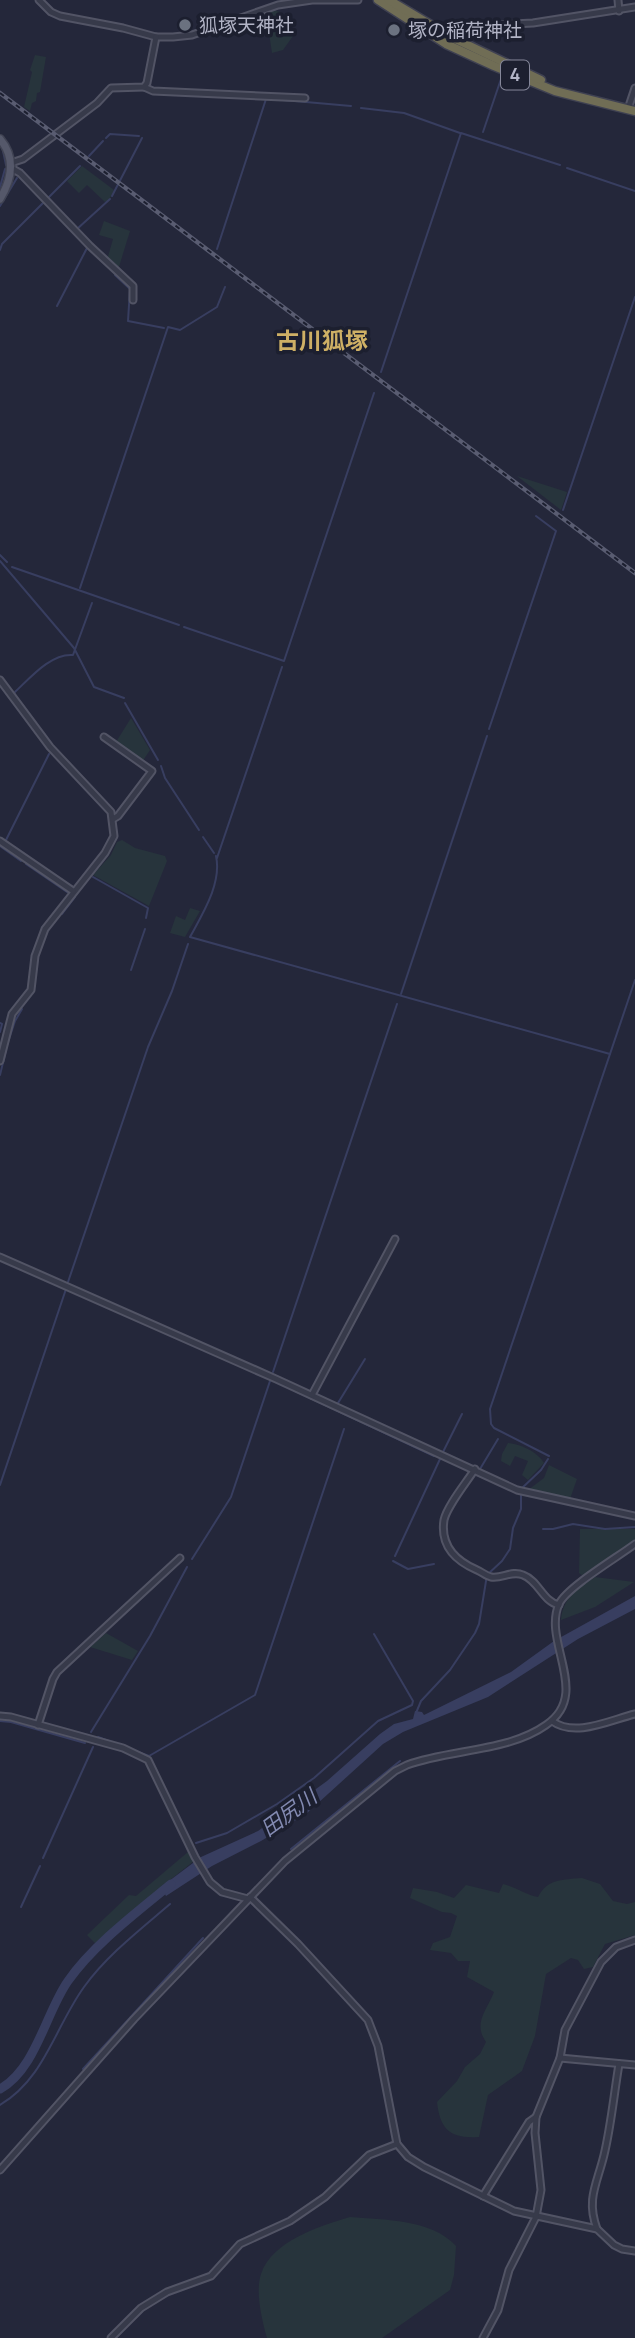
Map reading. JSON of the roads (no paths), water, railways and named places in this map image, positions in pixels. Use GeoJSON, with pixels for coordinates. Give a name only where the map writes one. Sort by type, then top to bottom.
{"type":"FeatureCollection","features":[{"type":"Feature","properties":{"kind":"highway","name":"4"},"geometry":{"type":"LineString","coordinates":[[378,0],[526,80],[555,91],[632,110]]}},
{"type":"Feature","properties":{"kind":"highway","name":"4"},"geometry":{"type":"LineString","coordinates":[[389,0],[449,40]]}},
{"type":"Feature","properties":{"kind":"main road"},"geometry":{"type":"LineString","coordinates":[[0,139],[7,148],[11,166],[8,183],[0,199]]}},
{"type":"Feature","properties":{"kind":"street"},"geometry":{"type":"LineString","coordinates":[[50,0],[42,3],[51,12],[72,20],[123,28],[156,37],[192,34],[278,5],[312,0],[358,0]]}},
{"type":"Feature","properties":{"kind":"street"},"geometry":{"type":"LineString","coordinates":[[618,0],[619,10]]}},
{"type":"Feature","properties":{"kind":"street"},"geometry":{"type":"LineString","coordinates":[[449,40],[457,27],[533,23],[635,7]]}},
{"type":"Feature","properties":{"kind":"street"},"geometry":{"type":"LineString","coordinates":[[144,87],[156,37]]}},
{"type":"Feature","properties":{"kind":"street"},"geometry":{"type":"LineString","coordinates":[[133,300],[133,286],[11,166],[97,103],[111,88],[144,87],[153,91],[305,98]]}},
{"type":"Feature","properties":{"kind":"street"},"geometry":{"type":"LineString","coordinates":[[632,110],[635,88]]}},
{"type":"Feature","properties":{"kind":"street"},"geometry":{"type":"LineString","coordinates":[[0,680],[50,747],[105,804],[113,819],[114,836],[111,844],[45,929],[40,939],[32,984],[12,1014],[0,1061]]}},
{"type":"Feature","properties":{"kind":"street"},"geometry":{"type":"LineString","coordinates":[[104,737],[152,771],[113,819]]}},
{"type":"Feature","properties":{"kind":"street"},"geometry":{"type":"LineString","coordinates":[[0,841],[73,891]]}},
{"type":"Feature","properties":{"kind":"street"},"geometry":{"type":"LineString","coordinates":[[312,1395],[395,1239]]}},
{"type":"Feature","properties":{"kind":"street"},"geometry":{"type":"LineString","coordinates":[[0,1257],[312,1395],[517,1490],[635,1516]]}},
{"type":"Feature","properties":{"kind":"street"},"geometry":{"type":"LineString","coordinates":[[475,1469],[444,1520],[444,1532],[450,1552],[458,1560],[488,1576],[517,1573],[525,1575],[534,1581],[550,1603],[559,1605]]}},
{"type":"Feature","properties":{"kind":"street"},"geometry":{"type":"LineString","coordinates":[[0,2170],[134,2019],[285,1861],[396,1771],[415,1762],[521,1738],[552,1721],[563,1702],[566,1688],[556,1629],[559,1605],[563,1597],[635,1544]]}},
{"type":"Feature","properties":{"kind":"street"},"geometry":{"type":"LineString","coordinates":[[38,1725],[57,1672],[180,1558]]}},
{"type":"Feature","properties":{"kind":"street"},"geometry":{"type":"LineString","coordinates":[[552,1721],[560,1727],[574,1730],[635,1714]]}},
{"type":"Feature","properties":{"kind":"street"},"geometry":{"type":"LineString","coordinates":[[0,1716],[123,1748],[148,1760],[195,1857],[216,1889],[249,1898],[298,1944],[368,2020],[378,2046],[397,2144],[408,2157],[448,2181],[514,2211],[597,2229]]}},
{"type":"Feature","properties":{"kind":"street"},"geometry":{"type":"LineString","coordinates":[[483,2338],[498,2310],[509,2270],[536,2217],[541,2190],[536,2117],[560,2058],[565,2030],[601,1962],[616,1947],[635,1940]]}},
{"type":"Feature","properties":{"kind":"street"},"geometry":{"type":"LineString","coordinates":[[560,2058],[635,2065]]}},
{"type":"Feature","properties":{"kind":"street"},"geometry":{"type":"LineString","coordinates":[[619,2064],[604,2155],[591,2210],[597,2229],[614,2245],[635,2251]]}},
{"type":"Feature","properties":{"kind":"street"},"geometry":{"type":"LineString","coordinates":[[483,2196],[529,2122],[536,2117]]}},
{"type":"Feature","properties":{"kind":"street"},"geometry":{"type":"LineString","coordinates":[[111,2338],[141,2308],[167,2292],[211,2276],[240,2244],[289,2221],[325,2197],[369,2154],[397,2144]]}},
{"type":"Feature","properties":{"kind":"water"},"geometry":{"type":"Polygon","coordinates":[[[635,1596],[635,1609],[578,1639],[488,1697],[403,1732],[383,1744],[306,1814],[212,1866],[166,1896],[161,1887],[201,1857],[258,1831],[327,1781],[394,1724],[413,1719],[415,1711],[424,1715],[511,1672],[554,1641],[635,1596]]]}},
{"type":"Feature","properties":{"kind":"waterway"},"geometry":{"type":"LineString","coordinates":[[483,132],[501,79]]}},
{"type":"Feature","properties":{"kind":"waterway"},"geometry":{"type":"LineString","coordinates":[[217,249],[266,99]]}},
{"type":"Feature","properties":{"kind":"waterway"},"geometry":{"type":"LineString","coordinates":[[272,99],[351,106]]}},
{"type":"Feature","properties":{"kind":"waterway"},"geometry":{"type":"LineString","coordinates":[[361,108],[404,113],[460,133]]}},
{"type":"Feature","properties":{"kind":"waterway"},"geometry":{"type":"LineString","coordinates":[[381,372],[461,133],[560,165]]}},
{"type":"Feature","properties":{"kind":"waterway"},"geometry":{"type":"LineString","coordinates":[[106,138],[110,134],[139,136]]}},
{"type":"Feature","properties":{"kind":"waterway"},"geometry":{"type":"LineString","coordinates":[[112,196],[142,138]]}},
{"type":"Feature","properties":{"kind":"waterway"},"geometry":{"type":"LineString","coordinates":[[89,156],[103,141]]}},
{"type":"Feature","properties":{"kind":"waterway"},"geometry":{"type":"LineString","coordinates":[[3,151],[6,165]]}},
{"type":"Feature","properties":{"kind":"waterway"},"geometry":{"type":"LineString","coordinates":[[48,198],[80,166]]}},
{"type":"Feature","properties":{"kind":"waterway"},"geometry":{"type":"LineString","coordinates":[[567,168],[635,191]]}},
{"type":"Feature","properties":{"kind":"waterway"},"geometry":{"type":"LineString","coordinates":[[0,187],[5,169]]}},
{"type":"Feature","properties":{"kind":"waterway"},"geometry":{"type":"LineString","coordinates":[[0,206],[17,178]]}},
{"type":"Feature","properties":{"kind":"waterway"},"geometry":{"type":"LineString","coordinates":[[77,229],[110,199]]}},
{"type":"Feature","properties":{"kind":"waterway"},"geometry":{"type":"LineString","coordinates":[[0,250],[2,244],[43,203]]}},
{"type":"Feature","properties":{"kind":"waterway"},"geometry":{"type":"LineString","coordinates":[[57,306],[87,248]]}},
{"type":"Feature","properties":{"kind":"waterway"},"geometry":{"type":"LineString","coordinates":[[115,275],[130,289],[128,321],[164,328]]}},
{"type":"Feature","properties":{"kind":"waterway"},"geometry":{"type":"LineString","coordinates":[[80,588],[168,327],[180,330],[217,307],[225,287]]}},
{"type":"Feature","properties":{"kind":"waterway"},"geometry":{"type":"LineString","coordinates":[[563,510],[635,297]]}},
{"type":"Feature","properties":{"kind":"waterway"},"geometry":{"type":"LineString","coordinates":[[184,627],[284,661],[374,393]]}},
{"type":"Feature","properties":{"kind":"waterway"},"geometry":{"type":"LineString","coordinates":[[489,729],[556,531],[536,516]]}},
{"type":"Feature","properties":{"kind":"waterway"},"geometry":{"type":"LineString","coordinates":[[0,555],[7,562]]}},
{"type":"Feature","properties":{"kind":"waterway"},"geometry":{"type":"LineString","coordinates":[[0,561],[74,648],[94,687],[124,698]]}},
{"type":"Feature","properties":{"kind":"waterway"},"geometry":{"type":"LineString","coordinates":[[12,567],[179,625]]}},
{"type":"Feature","properties":{"kind":"waterway"},"geometry":{"type":"LineString","coordinates":[[15,692],[49,662],[65,655],[73,655],[92,603]]}},
{"type":"Feature","properties":{"kind":"waterway"},"geometry":{"type":"LineString","coordinates":[[217,858],[282,667]]}},
{"type":"Feature","properties":{"kind":"waterway"},"geometry":{"type":"LineString","coordinates":[[125,703],[158,760]]}},
{"type":"Feature","properties":{"kind":"waterway"},"geometry":{"type":"LineString","coordinates":[[401,994],[487,736]]}},
{"type":"Feature","properties":{"kind":"waterway"},"geometry":{"type":"LineString","coordinates":[[6,840],[49,754]]}},
{"type":"Feature","properties":{"kind":"waterway"},"geometry":{"type":"LineString","coordinates":[[161,766],[165,778],[199,830]]}},
{"type":"Feature","properties":{"kind":"waterway"},"geometry":{"type":"LineString","coordinates":[[203,837],[214,853]]}},
{"type":"Feature","properties":{"kind":"waterway"},"geometry":{"type":"LineString","coordinates":[[0,846],[21,861]]}},
{"type":"Feature","properties":{"kind":"waterway"},"geometry":{"type":"LineString","coordinates":[[216,856],[214,887],[190,937],[610,1054]]}},
{"type":"Feature","properties":{"kind":"waterway"},"geometry":{"type":"LineString","coordinates":[[26,864],[67,892]]}},
{"type":"Feature","properties":{"kind":"waterway"},"geometry":{"type":"LineString","coordinates":[[93,877],[148,908],[146,918]]}},
{"type":"Feature","properties":{"kind":"waterway"},"geometry":{"type":"LineString","coordinates":[[62,914],[75,897]]}},
{"type":"Feature","properties":{"kind":"waterway"},"geometry":{"type":"LineString","coordinates":[[131,970],[145,929]]}},
{"type":"Feature","properties":{"kind":"waterway"},"geometry":{"type":"LineString","coordinates":[[68,1282],[148,1047],[188,944]]}},
{"type":"Feature","properties":{"kind":"waterway"},"geometry":{"type":"LineString","coordinates":[[549,1456],[494,1428],[491,1424],[490,1409],[635,980]]}},
{"type":"Feature","properties":{"kind":"waterway"},"geometry":{"type":"LineString","coordinates":[[273,1372],[397,1004]]}},
{"type":"Feature","properties":{"kind":"waterway"},"geometry":{"type":"LineString","coordinates":[[7,1045],[22,1009]]}},
{"type":"Feature","properties":{"kind":"waterway"},"geometry":{"type":"LineString","coordinates":[[0,1023],[0,1032]]}},
{"type":"Feature","properties":{"kind":"waterway"},"geometry":{"type":"LineString","coordinates":[[0,1075],[6,1050]]}},
{"type":"Feature","properties":{"kind":"waterway"},"geometry":{"type":"LineString","coordinates":[[0,1485],[66,1289]]}},
{"type":"Feature","properties":{"kind":"waterway"},"geometry":{"type":"LineString","coordinates":[[338,1403],[365,1359]]}},
{"type":"Feature","properties":{"kind":"waterway"},"geometry":{"type":"LineString","coordinates":[[192,1559],[231,1497],[270,1381]]}},
{"type":"Feature","properties":{"kind":"waterway"},"geometry":{"type":"LineString","coordinates":[[293,1390],[434,1456]]}},
{"type":"Feature","properties":{"kind":"waterway"},"geometry":{"type":"LineString","coordinates":[[443,1452],[462,1414]]}},
{"type":"Feature","properties":{"kind":"waterway"},"geometry":{"type":"LineString","coordinates":[[98,1737],[149,1756],[255,1695],[344,1429]]}},
{"type":"Feature","properties":{"kind":"waterway"},"geometry":{"type":"LineString","coordinates":[[480,1469],[498,1439]]}},
{"type":"Feature","properties":{"kind":"waterway"},"geometry":{"type":"LineString","coordinates":[[395,1556],[440,1459]]}},
{"type":"Feature","properties":{"kind":"waterway"},"geometry":{"type":"LineString","coordinates":[[416,1713],[421,1701],[450,1670],[475,1633],[487,1575],[510,1549],[513,1528],[521,1509],[521,1489],[541,1470],[548,1459]]}},
{"type":"Feature","properties":{"kind":"waterway"},"geometry":{"type":"LineString","coordinates":[[543,1529],[573,1524],[605,1529],[635,1527]]}},
{"type":"Feature","properties":{"kind":"waterway"},"geometry":{"type":"LineString","coordinates":[[393,1561],[408,1569],[434,1564]]}},
{"type":"Feature","properties":{"kind":"waterway"},"geometry":{"type":"LineString","coordinates":[[91,1732],[150,1636],[187,1567]]}},
{"type":"Feature","properties":{"kind":"waterway"},"geometry":{"type":"LineString","coordinates":[[196,1843],[227,1833],[277,1804],[314,1778],[378,1721],[412,1705],[413,1701],[374,1634]]}},
{"type":"Feature","properties":{"kind":"waterway"},"geometry":{"type":"LineString","coordinates":[[0,1721],[85,1743]]}},
{"type":"Feature","properties":{"kind":"waterway"},"geometry":{"type":"LineString","coordinates":[[43,1858],[93,1747]]}},
{"type":"Feature","properties":{"kind":"waterway"},"geometry":{"type":"LineString","coordinates":[[291,1849],[400,1761]]}},
{"type":"Feature","properties":{"kind":"waterway"},"geometry":{"type":"LineString","coordinates":[[21,1907],[40,1866]]}},
{"type":"Feature","properties":{"kind":"waterway","name":"田尻川"},"geometry":{"type":"LineString","coordinates":[[0,2089],[23,2068],[60,1994],[78,1968],[116,1930],[171,1884]]}},
{"type":"Feature","properties":{"kind":"waterway"},"geometry":{"type":"LineString","coordinates":[[0,2105],[15,2094],[39,2066],[74,2002],[93,1975],[170,1904]]}},
{"type":"Feature","properties":{"kind":"waterway"},"geometry":{"type":"LineString","coordinates":[[83,2069],[203,1938]]}},
{"type":"Feature","properties":{"kind":"railway"},"geometry":{"type":"LineString","coordinates":[[0,93],[635,573]]}},
{"type":"Feature","properties":{"kind":"place","name":"狐塚天神社"},"geometry":{"type":"Point","coordinates":[185,25]}},
{"type":"Feature","properties":{"kind":"place","name":"塚の稲荷神社"},"geometry":{"type":"Point","coordinates":[394,30]}},
{"type":"Feature","properties":{"kind":"district","name":"古川狐塚"},"geometry":{"type":"Point","coordinates":[322,341]}}]}
